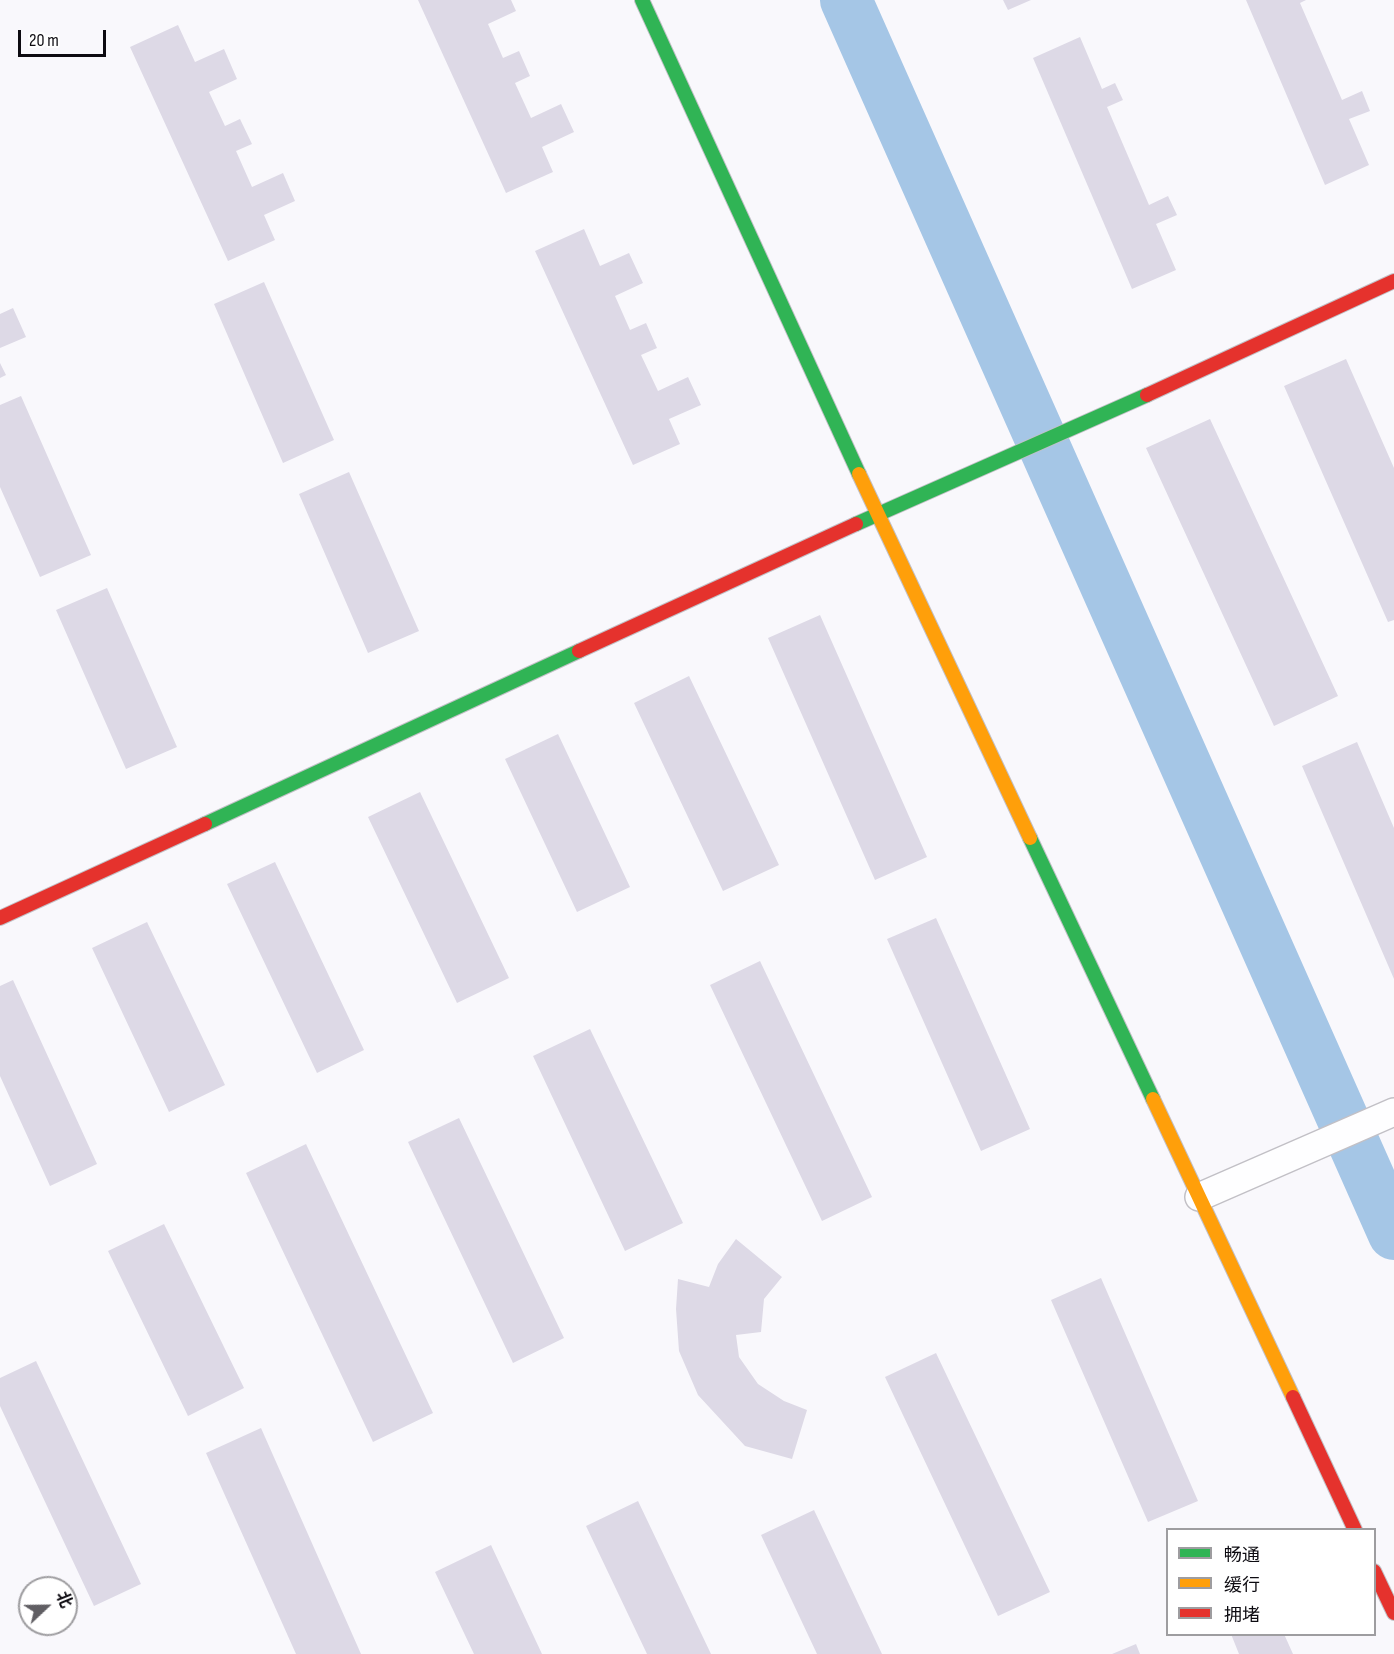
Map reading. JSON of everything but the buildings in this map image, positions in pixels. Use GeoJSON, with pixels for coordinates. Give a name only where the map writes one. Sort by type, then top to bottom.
{"type":"FeatureCollection","features":[{"type":"Feature","properties":{"kind":"street"},"geometry":{"type":"LineString","coordinates":[[642,0],[878,513],[1354,1528]]}},
{"type":"Feature","properties":{"kind":"street"},"geometry":{"type":"LineString","coordinates":[[0,918],[878,513],[1020,453],[1394,281]]}},
{"type":"Feature","properties":{"kind":"street"},"geometry":{"type":"LineString","coordinates":[[1199,1197],[1394,1112]]}},
{"type":"Feature","properties":{"kind":"street"},"geometry":{"type":"LineString","coordinates":[[1376,1575],[1394,1613]]}},
{"type":"Feature","properties":{"kind":"waterway"},"geometry":{"type":"LineString","coordinates":[[846,0],[1394,1234]]}},
{"type":"Feature","properties":{"kind":"traffic: fast"},"geometry":{"type":"LineString","coordinates":[[642,0],[859,474]]}},
{"type":"Feature","properties":{"kind":"traffic: fast"},"geometry":{"type":"LineString","coordinates":[[856,524],[1147,395]]}},
{"type":"Feature","properties":{"kind":"traffic: fast"},"geometry":{"type":"LineString","coordinates":[[205,824],[579,651]]}},
{"type":"Feature","properties":{"kind":"traffic: fast"},"geometry":{"type":"LineString","coordinates":[[1030,838],[1153,1099]]}},
{"type":"Feature","properties":{"kind":"traffic: slow"},"geometry":{"type":"LineString","coordinates":[[859,474],[1030,838]]}},
{"type":"Feature","properties":{"kind":"traffic: slow"},"geometry":{"type":"LineString","coordinates":[[1153,1099],[1293,1397]]}},
{"type":"Feature","properties":{"kind":"traffic: jam"},"geometry":{"type":"LineString","coordinates":[[1147,395],[1394,281]]}},
{"type":"Feature","properties":{"kind":"traffic: jam"},"geometry":{"type":"LineString","coordinates":[[579,651],[856,524]]}},
{"type":"Feature","properties":{"kind":"traffic: jam"},"geometry":{"type":"LineString","coordinates":[[0,918],[205,824]]}},
{"type":"Feature","properties":{"kind":"traffic: jam"},"geometry":{"type":"LineString","coordinates":[[1293,1397],[1354,1528]]}},
{"type":"Feature","properties":{"kind":"traffic: jam"},"geometry":{"type":"LineString","coordinates":[[1376,1575],[1394,1613]]}}]}
